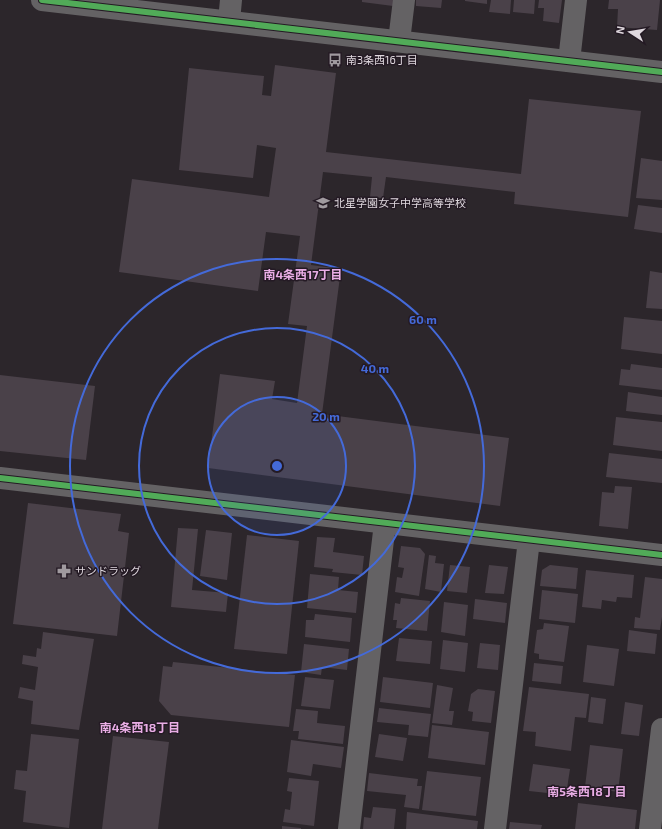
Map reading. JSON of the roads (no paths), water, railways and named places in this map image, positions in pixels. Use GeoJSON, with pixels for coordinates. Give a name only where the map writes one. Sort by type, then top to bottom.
{"type":"FeatureCollection","features":[{"type":"Feature","properties":{"kind":"street"},"geometry":{"type":"LineString","coordinates":[[42,0],[662,72]]}},
{"type":"Feature","properties":{"kind":"street"},"geometry":{"type":"LineString","coordinates":[[229,21],[231,0]]}},
{"type":"Feature","properties":{"kind":"street"},"geometry":{"type":"LineString","coordinates":[[399,41],[404,0]]}},
{"type":"Feature","properties":{"kind":"street"},"geometry":{"type":"LineString","coordinates":[[569,61],[576,0]]}},
{"type":"Feature","properties":{"kind":"street"},"geometry":{"type":"LineString","coordinates":[[0,478],[662,555]]}},
{"type":"Feature","properties":{"kind":"street"},"geometry":{"type":"LineString","coordinates":[[349,829],[385,522]]}},
{"type":"Feature","properties":{"kind":"street"},"geometry":{"type":"LineString","coordinates":[[495,829],[529,540]]}},
{"type":"Feature","properties":{"kind":"street"},"geometry":{"type":"LineString","coordinates":[[650,829],[662,729]]}},
{"type":"Feature","properties":{"kind":"place","name":"南3条西16丁目"},"geometry":{"type":"Point","coordinates":[335,60]}},
{"type":"Feature","properties":{"kind":"place","name":"北星学園女子中学高等学校"},"geometry":{"type":"Point","coordinates":[323,203]}},
{"type":"Feature","properties":{"kind":"place","name":"サンドラッグ"},"geometry":{"type":"Point","coordinates":[64,571]}},
{"type":"Feature","properties":{"kind":"district","name":"南4条西17丁目"},"geometry":{"type":"Point","coordinates":[303,275]}},
{"type":"Feature","properties":{"kind":"district","name":"南4条西18丁目"},"geometry":{"type":"Point","coordinates":[140,728]}},
{"type":"Feature","properties":{"kind":"district","name":"南5条西18丁目"},"geometry":{"type":"Point","coordinates":[587,792]}}]}
